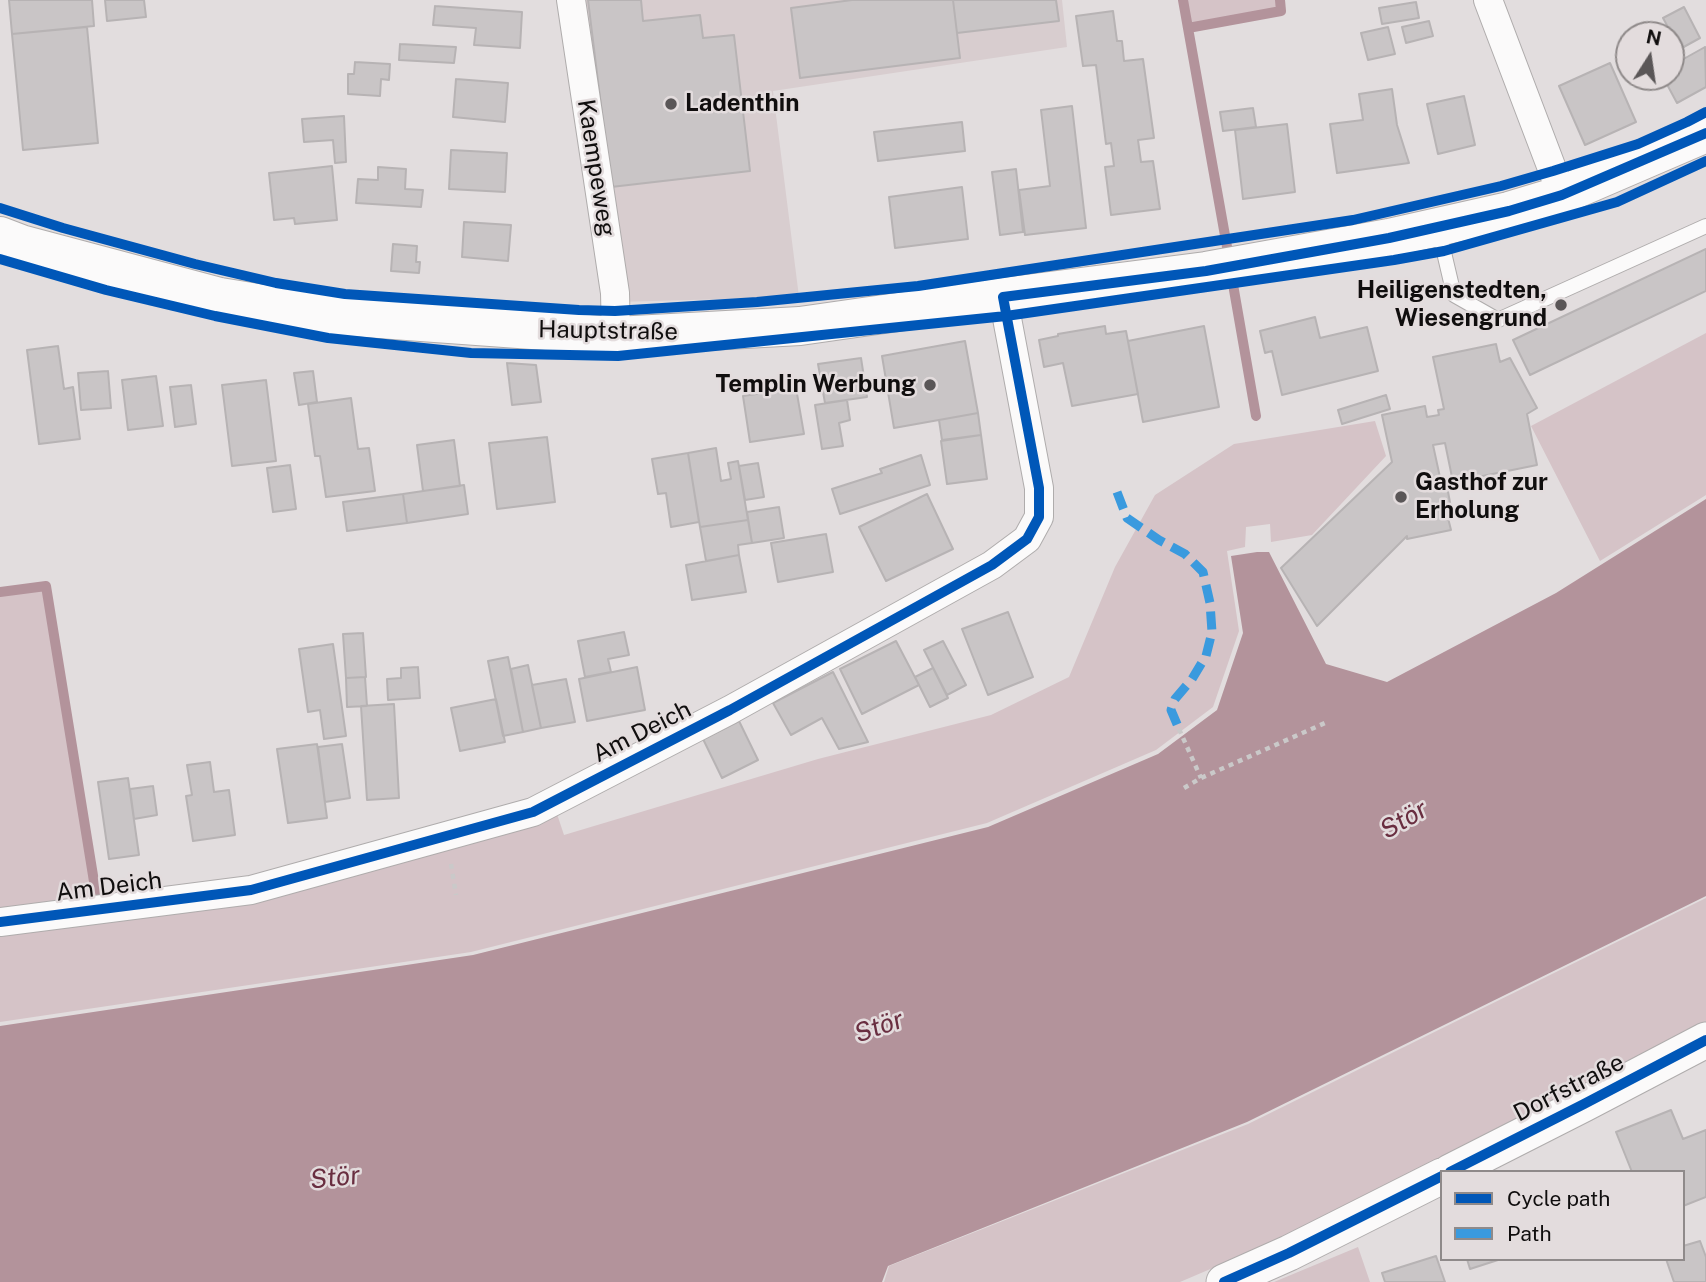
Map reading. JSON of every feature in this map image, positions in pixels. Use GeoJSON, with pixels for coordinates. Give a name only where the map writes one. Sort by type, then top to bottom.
{"type":"FeatureCollection","features":[{"type":"Feature","properties":{"kind":"main road","name":"Hauptstraße"},"geometry":{"type":"LineString","coordinates":[[0,236],[220,297],[325,314],[615,336],[800,326],[1222,268],[1389,238],[1509,211],[1562,195],[1706,133]]}},
{"type":"Feature","properties":{"kind":"street","name":"Kaempeweg"},"geometry":{"type":"LineString","coordinates":[[571,0],[615,293],[615,336]]}},
{"type":"Feature","properties":{"kind":"street"},"geometry":{"type":"LineString","coordinates":[[1488,0],[1562,195]]}},
{"type":"Feature","properties":{"kind":"street","name":"Am Deich"},"geometry":{"type":"LineString","coordinates":[[0,922],[251,890],[533,812],[730,710],[992,565],[1027,539],[1039,517],[1039,488],[1003,297]]}},
{"type":"Feature","properties":{"kind":"street","name":"Dorfstraße"},"geometry":{"type":"LineString","coordinates":[[1454,1170],[1706,1040]]}},
{"type":"Feature","properties":{"kind":"street"},"geometry":{"type":"LineString","coordinates":[[1224,1282],[1289,1253],[1440,1177]]}},
{"type":"Feature","properties":{"kind":"lane"},"geometry":{"type":"LineString","coordinates":[[1438,227],[1454,295],[1498,320],[1706,226]]}},
{"type":"Feature","properties":{"kind":"path"},"geometry":{"type":"LineString","coordinates":[[1184,788],[1200,778],[1325,723]]}},
{"type":"Feature","properties":{"kind":"path"},"geometry":{"type":"LineString","coordinates":[[1179,729],[1200,778]]}},
{"type":"Feature","properties":{"kind":"shaded area"},"geometry":{"type":"Polygon","coordinates":[[[580,0],[1062,0],[1067,47],[773,91],[799,297],[617,302],[580,0]]]}},
{"type":"Feature","properties":{"kind":"shaded area"},"geometry":{"type":"Polygon","coordinates":[[[1185,0],[1277,0],[1278,9],[1189,24],[1185,0]]]}},
{"type":"Feature","properties":{"kind":"shaded area"},"geometry":{"type":"Polygon","coordinates":[[[1706,333],[1706,495],[1600,561],[1531,426],[1706,333]]]}},
{"type":"Feature","properties":{"kind":"shaded area"},"geometry":{"type":"Polygon","coordinates":[[[1375,421],[1386,456],[1312,535],[1271,542],[1270,524],[1246,527],[1245,547],[1227,551],[1239,631],[1213,707],[1156,750],[987,823],[471,952],[0,1022],[0,932],[557,814],[564,835],[818,759],[991,715],[1069,677],[1115,567],[1155,495],[1234,444],[1375,421]]]}},
{"type":"Feature","properties":{"kind":"shaded area"},"geometry":{"type":"Polygon","coordinates":[[[44,588],[95,898],[0,908],[0,594],[44,588]]]}},
{"type":"Feature","properties":{"kind":"shaded area"},"geometry":{"type":"Polygon","coordinates":[[[1706,898],[1706,1024],[1290,1235],[1180,1282],[884,1282],[889,1266],[1248,1124],[1706,898]]]}},
{"type":"Feature","properties":{"kind":"shaded area"},"geometry":{"type":"Polygon","coordinates":[[[1358,1247],[1370,1282],[1274,1282],[1358,1247]]]}},
{"type":"Feature","properties":{"kind":"water","name":"Stör"},"geometry":{"type":"Polygon","coordinates":[[[1706,499],[1706,896],[1247,1122],[888,1266],[882,1282],[0,1282],[0,1026],[473,955],[988,827],[1158,754],[1217,710],[1243,633],[1231,556],[1269,552],[1326,664],[1387,682],[1556,593],[1706,499]]]}},
{"type":"Feature","properties":{"kind":"building"},"geometry":{"type":"Polygon","coordinates":[[[9,0],[92,0],[94,26],[12,34],[9,0]]]}},
{"type":"Feature","properties":{"kind":"building"},"geometry":{"type":"Polygon","coordinates":[[[105,0],[144,0],[146,17],[107,21],[105,0]]]}},
{"type":"Feature","properties":{"kind":"building","name":"Ladenthin"},"geometry":{"type":"Polygon","coordinates":[[[588,0],[641,0],[643,21],[700,15],[703,38],[734,35],[750,171],[611,187],[588,0]]]}},
{"type":"Feature","properties":{"kind":"building"},"geometry":{"type":"Polygon","coordinates":[[[852,0],[953,0],[960,58],[800,78],[791,8],[852,0]]]}},
{"type":"Feature","properties":{"kind":"building"},"geometry":{"type":"Polygon","coordinates":[[[953,0],[1056,0],[1059,21],[957,33],[953,0]]]}},
{"type":"Feature","properties":{"kind":"building"},"geometry":{"type":"Polygon","coordinates":[[[1416,2],[1419,18],[1382,24],[1379,8],[1416,2]]]}},
{"type":"Feature","properties":{"kind":"building"},"geometry":{"type":"Polygon","coordinates":[[[435,6],[522,12],[520,48],[474,45],[476,28],[433,25],[435,6]]]}},
{"type":"Feature","properties":{"kind":"building"},"geometry":{"type":"Polygon","coordinates":[[[1684,7],[1700,38],[1685,46],[1685,21],[1665,21],[1663,18],[1684,7]]]}},
{"type":"Feature","properties":{"kind":"building"},"geometry":{"type":"Polygon","coordinates":[[[1113,11],[1117,41],[1122,41],[1124,61],[1143,59],[1154,138],[1138,140],[1141,162],[1153,161],[1160,209],[1111,215],[1105,167],[1114,166],[1111,143],[1106,144],[1096,65],[1083,66],[1076,16],[1113,11]]]}},
{"type":"Feature","properties":{"kind":"building"},"geometry":{"type":"Polygon","coordinates":[[[1429,21],[1433,36],[1406,43],[1402,27],[1429,21]]]}},
{"type":"Feature","properties":{"kind":"building"},"geometry":{"type":"Polygon","coordinates":[[[87,27],[98,143],[23,150],[12,34],[87,27]]]}},
{"type":"Feature","properties":{"kind":"building"},"geometry":{"type":"Polygon","coordinates":[[[1388,27],[1395,54],[1368,60],[1361,33],[1388,27]]]}},
{"type":"Feature","properties":{"kind":"building"},"geometry":{"type":"Polygon","coordinates":[[[400,44],[456,47],[454,63],[399,60],[400,44]]]}},
{"type":"Feature","properties":{"kind":"building"},"geometry":{"type":"Polygon","coordinates":[[[1705,47],[1706,87],[1677,103],[1671,91],[1685,91],[1685,58],[1705,47]]]}},
{"type":"Feature","properties":{"kind":"building"},"geometry":{"type":"Polygon","coordinates":[[[355,62],[390,64],[389,80],[381,79],[380,96],[348,94],[348,74],[354,74],[355,62]]]}},
{"type":"Feature","properties":{"kind":"building"},"geometry":{"type":"Polygon","coordinates":[[[1610,63],[1615,74],[1615,91],[1622,91],[1636,122],[1585,145],[1559,86],[1610,63]]]}},
{"type":"Feature","properties":{"kind":"building"},"geometry":{"type":"Polygon","coordinates":[[[456,79],[508,83],[505,122],[453,117],[456,79]]]}},
{"type":"Feature","properties":{"kind":"building"},"geometry":{"type":"Polygon","coordinates":[[[1392,89],[1397,125],[1409,163],[1337,173],[1330,124],[1363,120],[1359,94],[1392,89]]]}},
{"type":"Feature","properties":{"kind":"building"},"geometry":{"type":"Polygon","coordinates":[[[1464,96],[1475,145],[1438,154],[1427,104],[1464,96]]]}},
{"type":"Feature","properties":{"kind":"building"},"geometry":{"type":"Polygon","coordinates":[[[1072,106],[1086,228],[1025,235],[1019,190],[1050,186],[1041,110],[1072,106]]]}},
{"type":"Feature","properties":{"kind":"building"},"geometry":{"type":"Polygon","coordinates":[[[1253,108],[1256,127],[1223,131],[1220,112],[1253,108]]]}},
{"type":"Feature","properties":{"kind":"building"},"geometry":{"type":"Polygon","coordinates":[[[344,116],[346,162],[335,163],[333,140],[304,142],[302,119],[344,116]]]}},
{"type":"Feature","properties":{"kind":"building"},"geometry":{"type":"Polygon","coordinates":[[[962,122],[965,151],[878,161],[874,132],[962,122]]]}},
{"type":"Feature","properties":{"kind":"building"},"geometry":{"type":"Polygon","coordinates":[[[1287,124],[1295,192],[1243,199],[1235,130],[1287,124]]]}},
{"type":"Feature","properties":{"kind":"building"},"geometry":{"type":"Polygon","coordinates":[[[451,150],[507,153],[505,192],[449,189],[451,150]]]}},
{"type":"Feature","properties":{"kind":"building"},"geometry":{"type":"Polygon","coordinates":[[[332,166],[337,220],[295,224],[294,218],[274,220],[269,173],[332,166]]]}},
{"type":"Feature","properties":{"kind":"building"},"geometry":{"type":"Polygon","coordinates":[[[378,167],[406,169],[405,189],[423,190],[421,207],[356,203],[358,179],[378,180],[378,167]]]}},
{"type":"Feature","properties":{"kind":"building"},"geometry":{"type":"Polygon","coordinates":[[[1016,169],[1023,232],[1000,235],[992,172],[1016,169]]]}},
{"type":"Feature","properties":{"kind":"building"},"geometry":{"type":"Polygon","coordinates":[[[962,187],[968,239],[895,248],[889,197],[962,187]]]}},
{"type":"Feature","properties":{"kind":"building"},"geometry":{"type":"Polygon","coordinates":[[[464,222],[511,225],[508,261],[462,257],[464,222]]]}},
{"type":"Feature","properties":{"kind":"building"},"geometry":{"type":"Polygon","coordinates":[[[393,244],[417,246],[416,262],[420,262],[419,273],[391,271],[393,244]]]}},
{"type":"Feature","properties":{"kind":"building"},"geometry":{"type":"Polygon","coordinates":[[[1706,249],[1706,291],[1530,375],[1513,340],[1706,249]]]}},
{"type":"Feature","properties":{"kind":"building"},"geometry":{"type":"Polygon","coordinates":[[[1315,317],[1320,338],[1367,327],[1378,371],[1282,395],[1272,351],[1265,353],[1260,331],[1315,317]]]}},
{"type":"Feature","properties":{"kind":"building"},"geometry":{"type":"Polygon","coordinates":[[[1105,326],[1106,334],[1126,331],[1138,394],[1072,406],[1063,363],[1044,367],[1039,340],[1105,326]]]}},
{"type":"Feature","properties":{"kind":"building"},"geometry":{"type":"Polygon","coordinates":[[[1204,326],[1219,407],[1143,422],[1128,341],[1204,326]]]}},
{"type":"Feature","properties":{"kind":"building","name":"Templin Werbung"},"geometry":{"type":"Polygon","coordinates":[[[965,341],[978,413],[894,428],[882,356],[965,341]]]}},
{"type":"Feature","properties":{"kind":"building","name":"Gasthof zur Erholung"},"geometry":{"type":"Polygon","coordinates":[[[1496,344],[1500,362],[1510,358],[1537,408],[1527,414],[1537,465],[1453,482],[1445,443],[1433,445],[1441,482],[1446,481],[1452,513],[1447,514],[1451,530],[1407,539],[1407,536],[1317,626],[1281,568],[1392,462],[1382,415],[1425,406],[1427,417],[1439,415],[1438,410],[1444,409],[1433,357],[1496,344]]]}},
{"type":"Feature","properties":{"kind":"building"},"geometry":{"type":"Polygon","coordinates":[[[58,346],[64,389],[73,387],[80,439],[39,444],[27,350],[58,346]]]}},
{"type":"Feature","properties":{"kind":"building"},"geometry":{"type":"Polygon","coordinates":[[[861,358],[867,397],[825,403],[818,364],[861,358]]]}},
{"type":"Feature","properties":{"kind":"building"},"geometry":{"type":"Polygon","coordinates":[[[507,363],[536,365],[541,402],[512,405],[507,363]]]}},
{"type":"Feature","properties":{"kind":"building"},"geometry":{"type":"Polygon","coordinates":[[[108,371],[111,408],[81,410],[78,373],[108,371]]]}},
{"type":"Feature","properties":{"kind":"building"},"geometry":{"type":"Polygon","coordinates":[[[313,371],[317,402],[299,405],[294,373],[313,371]]]}},
{"type":"Feature","properties":{"kind":"building"},"geometry":{"type":"Polygon","coordinates":[[[156,376],[163,426],[128,430],[122,380],[156,376]]]}},
{"type":"Feature","properties":{"kind":"building"},"geometry":{"type":"Polygon","coordinates":[[[266,380],[276,461],[232,466],[222,385],[266,380]]]}},
{"type":"Feature","properties":{"kind":"building"},"geometry":{"type":"Polygon","coordinates":[[[191,385],[196,424],[175,427],[170,387],[191,385]]]}},
{"type":"Feature","properties":{"kind":"building"},"geometry":{"type":"Polygon","coordinates":[[[796,388],[804,434],[750,442],[743,396],[796,388]]]}},
{"type":"Feature","properties":{"kind":"building"},"geometry":{"type":"Polygon","coordinates":[[[1386,395],[1390,409],[1342,424],[1338,410],[1386,395]]]}},
{"type":"Feature","properties":{"kind":"building"},"geometry":{"type":"Polygon","coordinates":[[[351,398],[358,449],[369,448],[375,491],[326,497],[320,456],[315,456],[308,404],[351,398]]]}},
{"type":"Feature","properties":{"kind":"building"},"geometry":{"type":"Polygon","coordinates":[[[847,400],[850,420],[839,423],[843,446],[822,449],[815,405],[847,400]]]}},
{"type":"Feature","properties":{"kind":"building"},"geometry":{"type":"Polygon","coordinates":[[[978,413],[981,435],[942,440],[939,420],[978,413]]]}},
{"type":"Feature","properties":{"kind":"building"},"geometry":{"type":"Polygon","coordinates":[[[981,435],[987,479],[947,484],[941,441],[981,435]]]}},
{"type":"Feature","properties":{"kind":"building"},"geometry":{"type":"Polygon","coordinates":[[[547,437],[555,502],[497,509],[489,443],[547,437]]]}},
{"type":"Feature","properties":{"kind":"building"},"geometry":{"type":"Polygon","coordinates":[[[454,440],[460,486],[423,491],[417,445],[454,440]]]}},
{"type":"Feature","properties":{"kind":"building"},"geometry":{"type":"Polygon","coordinates":[[[716,448],[721,481],[731,479],[728,463],[738,461],[748,520],[700,527],[688,453],[716,448]]]}},
{"type":"Feature","properties":{"kind":"building"},"geometry":{"type":"Polygon","coordinates":[[[688,453],[699,522],[671,527],[666,493],[658,494],[652,459],[688,453]]]}},
{"type":"Feature","properties":{"kind":"building"},"geometry":{"type":"Polygon","coordinates":[[[921,455],[930,485],[840,514],[832,489],[882,473],[880,469],[921,455]]]}},
{"type":"Feature","properties":{"kind":"building"},"geometry":{"type":"Polygon","coordinates":[[[758,463],[764,497],[745,500],[739,466],[758,463]]]}},
{"type":"Feature","properties":{"kind":"building"},"geometry":{"type":"Polygon","coordinates":[[[290,465],[296,509],[273,512],[267,468],[290,465]]]}},
{"type":"Feature","properties":{"kind":"building"},"geometry":{"type":"Polygon","coordinates":[[[464,485],[468,514],[407,523],[403,494],[464,485]]]}},
{"type":"Feature","properties":{"kind":"building"},"geometry":{"type":"Polygon","coordinates":[[[403,494],[407,523],[347,531],[343,502],[403,494]]]}},
{"type":"Feature","properties":{"kind":"building"},"geometry":{"type":"Polygon","coordinates":[[[927,494],[953,549],[886,581],[859,527],[927,494]]]}},
{"type":"Feature","properties":{"kind":"building"},"geometry":{"type":"Polygon","coordinates":[[[779,507],[784,538],[752,543],[747,512],[779,507]]]}},
{"type":"Feature","properties":{"kind":"building"},"geometry":{"type":"Polygon","coordinates":[[[748,520],[752,543],[738,545],[739,555],[706,561],[700,527],[748,520]]]}},
{"type":"Feature","properties":{"kind":"building"},"geometry":{"type":"Polygon","coordinates":[[[826,534],[833,572],[778,582],[771,543],[826,534]]]}},
{"type":"Feature","properties":{"kind":"building"},"geometry":{"type":"Polygon","coordinates":[[[739,555],[746,592],[692,600],[686,565],[739,555]]]}},
{"type":"Feature","properties":{"kind":"building"},"geometry":{"type":"Polygon","coordinates":[[[1008,612],[1033,677],[988,695],[962,629],[1008,612]]]}},
{"type":"Feature","properties":{"kind":"building"},"geometry":{"type":"Polygon","coordinates":[[[624,632],[629,655],[608,659],[611,672],[585,677],[578,641],[624,632]]]}},
{"type":"Feature","properties":{"kind":"building"},"geometry":{"type":"Polygon","coordinates":[[[363,633],[366,677],[346,678],[343,634],[363,633]]]}},
{"type":"Feature","properties":{"kind":"building"},"geometry":{"type":"Polygon","coordinates":[[[896,641],[919,685],[862,714],[840,669],[896,641]]]}},
{"type":"Feature","properties":{"kind":"building"},"geometry":{"type":"Polygon","coordinates":[[[943,641],[966,685],[947,695],[924,650],[943,641]]]}},
{"type":"Feature","properties":{"kind":"building"},"geometry":{"type":"Polygon","coordinates":[[[333,644],[346,736],[324,739],[320,710],[308,712],[299,649],[333,644]]]}},
{"type":"Feature","properties":{"kind":"building"},"geometry":{"type":"Polygon","coordinates":[[[508,657],[523,732],[503,736],[488,661],[508,657]]]}},
{"type":"Feature","properties":{"kind":"building"},"geometry":{"type":"Polygon","coordinates":[[[528,665],[541,728],[523,732],[511,669],[528,665]]]}},
{"type":"Feature","properties":{"kind":"building"},"geometry":{"type":"Polygon","coordinates":[[[418,667],[420,698],[388,700],[387,679],[401,678],[401,668],[418,667]]]}},
{"type":"Feature","properties":{"kind":"building"},"geometry":{"type":"Polygon","coordinates":[[[637,667],[645,710],[587,721],[579,679],[637,667]]]}},
{"type":"Feature","properties":{"kind":"building"},"geometry":{"type":"Polygon","coordinates":[[[933,668],[948,698],[930,707],[915,677],[933,668]]]}},
{"type":"Feature","properties":{"kind":"building"},"geometry":{"type":"Polygon","coordinates":[[[833,672],[868,742],[839,749],[822,718],[791,735],[773,703],[833,672]]]}},
{"type":"Feature","properties":{"kind":"building"},"geometry":{"type":"Polygon","coordinates":[[[365,677],[367,706],[347,707],[346,678],[365,677]]]}},
{"type":"Feature","properties":{"kind":"building"},"geometry":{"type":"Polygon","coordinates":[[[566,679],[575,722],[541,728],[532,685],[566,679]]]}},
{"type":"Feature","properties":{"kind":"building"},"geometry":{"type":"Polygon","coordinates":[[[496,699],[505,742],[460,751],[451,708],[496,699]]]}},
{"type":"Feature","properties":{"kind":"building"},"geometry":{"type":"Polygon","coordinates":[[[394,704],[399,798],[367,800],[361,706],[394,704]]]}},
{"type":"Feature","properties":{"kind":"building"},"geometry":{"type":"Polygon","coordinates":[[[739,721],[758,760],[722,778],[703,739],[739,721]]]}},
{"type":"Feature","properties":{"kind":"building"},"geometry":{"type":"Polygon","coordinates":[[[317,744],[327,818],[288,823],[277,749],[317,744]]]}},
{"type":"Feature","properties":{"kind":"building"},"geometry":{"type":"Polygon","coordinates":[[[342,744],[350,798],[325,802],[318,747],[342,744]]]}},
{"type":"Feature","properties":{"kind":"building"},"geometry":{"type":"Polygon","coordinates":[[[210,762],[214,792],[229,790],[235,835],[193,841],[186,796],[192,795],[187,765],[210,762]]]}},
{"type":"Feature","properties":{"kind":"building"},"geometry":{"type":"Polygon","coordinates":[[[128,778],[139,855],[109,859],[98,782],[128,778]]]}},
{"type":"Feature","properties":{"kind":"building"},"geometry":{"type":"Polygon","coordinates":[[[153,786],[157,815],[134,819],[130,789],[153,786]]]}},
{"type":"Feature","properties":{"kind":"building"},"geometry":{"type":"Polygon","coordinates":[[[1671,1110],[1683,1139],[1706,1130],[1706,1197],[1685,1205],[1685,1170],[1631,1170],[1616,1132],[1671,1110]]]}},
{"type":"Feature","properties":{"kind":"building"},"geometry":{"type":"Polygon","coordinates":[[[1700,1241],[1706,1257],[1706,1282],[1674,1282],[1667,1261],[1685,1261],[1685,1245],[1700,1241]]]}},
{"type":"Feature","properties":{"kind":"building"},"geometry":{"type":"Polygon","coordinates":[[[1436,1256],[1445,1282],[1385,1282],[1382,1273],[1436,1256]]]}},
{"type":"Feature","properties":{"kind":"building"},"geometry":{"type":"Polygon","coordinates":[[[1468,1261],[1495,1261],[1470,1269],[1468,1261]]]}},
{"type":"Feature","properties":{"kind":"waterway"},"geometry":{"type":"LineString","coordinates":[[1183,0],[1229,258]]}},
{"type":"Feature","properties":{"kind":"waterway"},"geometry":{"type":"LineString","coordinates":[[1188,28],[1281,11],[1280,0]]}},
{"type":"Feature","properties":{"kind":"waterway"},"geometry":{"type":"LineString","coordinates":[[1231,273],[1256,416]]}},
{"type":"Feature","properties":{"kind":"waterway"},"geometry":{"type":"LineString","coordinates":[[0,592],[46,586],[97,900],[91,900]]}},
{"type":"Feature","properties":{"kind":"marked path"},"geometry":{"type":"LineString","coordinates":[[1117,492],[1127,518],[1185,554],[1203,572],[1210,603],[1212,632],[1206,656],[1175,699],[1171,710],[1179,729]]}},
{"type":"Feature","properties":{"kind":"cycle path"},"geometry":{"type":"LineString","coordinates":[[0,208],[195,264],[276,283],[345,294],[615,311],[757,302],[918,286],[1353,220],[1501,186],[1553,171],[1638,144],[1706,112]]}},
{"type":"Feature","properties":{"kind":"cycle path"},"geometry":{"type":"LineString","coordinates":[[0,922],[251,890],[533,812],[730,710],[992,565],[1027,539],[1039,517],[1039,488],[1003,297],[1206,271],[1389,238],[1509,211],[1562,195],[1706,133]]}},
{"type":"Feature","properties":{"kind":"cycle path"},"geometry":{"type":"LineString","coordinates":[[0,259],[106,290],[215,316],[328,338],[471,353],[618,356],[1006,316],[1394,260],[1444,251],[1617,202],[1706,161]]}},
{"type":"Feature","properties":{"kind":"cycle path"},"geometry":{"type":"LineString","coordinates":[[1454,1170],[1706,1040]]}},
{"type":"Feature","properties":{"kind":"cycle path"},"geometry":{"type":"LineString","coordinates":[[1224,1282],[1289,1253],[1440,1177]]}},
{"type":"Feature","properties":{"kind":"place","name":"Ladenthin"},"geometry":{"type":"Point","coordinates":[671,104]}},
{"type":"Feature","properties":{"kind":"place","name":"Heiligenstedten, Wiesengrund"},"geometry":{"type":"Point","coordinates":[1561,305]}},
{"type":"Feature","properties":{"kind":"place","name":"Templin Werbung"},"geometry":{"type":"Point","coordinates":[930,385]}},
{"type":"Feature","properties":{"kind":"place","name":"Gasthof zur Erholung"},"geometry":{"type":"Point","coordinates":[1401,497]}}]}
